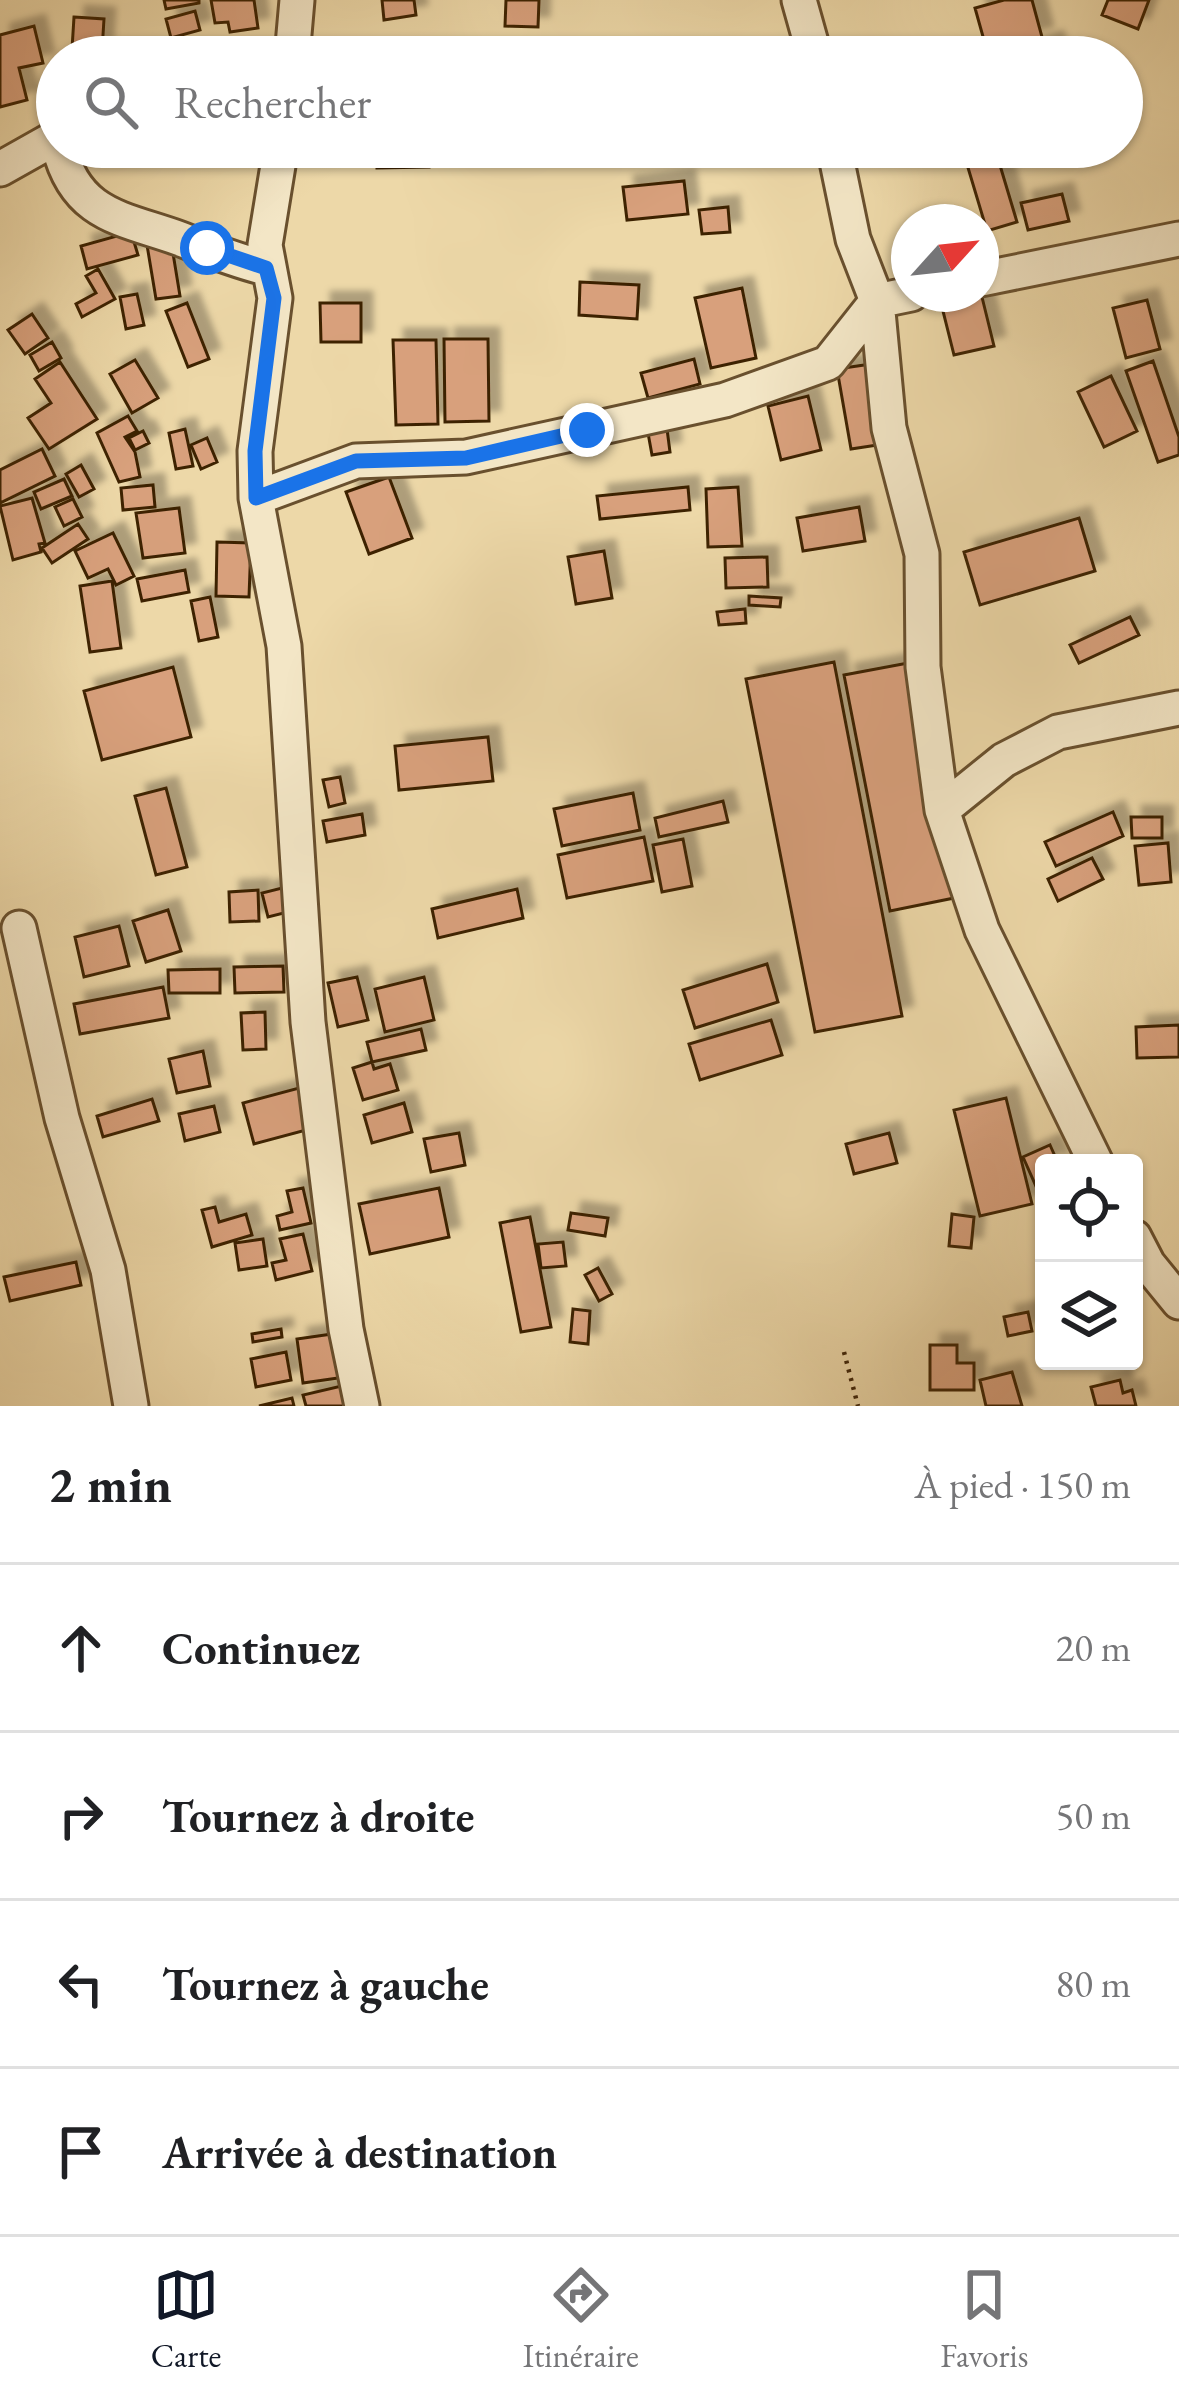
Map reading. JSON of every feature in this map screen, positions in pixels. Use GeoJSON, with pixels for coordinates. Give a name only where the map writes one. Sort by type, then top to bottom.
{"type":"FeatureCollection","features":[{"type":"Feature","properties":{"kind":"street"},"geometry":{"type":"LineString","coordinates":[[294,36],[297,0]]}},
{"type":"Feature","properties":{"kind":"street"},"geometry":{"type":"LineString","coordinates":[[799,0],[809,36]]}},
{"type":"Feature","properties":{"kind":"street"},"geometry":{"type":"LineString","coordinates":[[1,164],[36,147]]}},
{"type":"Feature","properties":{"kind":"street"},"geometry":{"type":"LineString","coordinates":[[66,168],[99,210],[125,224],[266,268]]}},
{"type":"Feature","properties":{"kind":"street"},"geometry":{"type":"LineString","coordinates":[[278,168],[265,245],[274,298],[255,451],[256,498],[284,646],[308,1022],[346,1329],[362,1406]]}},
{"type":"Feature","properties":{"kind":"street"},"geometry":{"type":"LineString","coordinates":[[838,168],[853,239],[877,301],[889,428],[922,554],[923,667],[942,810],[982,930],[1092,1154]]}},
{"type":"Feature","properties":{"kind":"street"},"geometry":{"type":"LineString","coordinates":[[999,275],[1179,239]]}},
{"type":"Feature","properties":{"kind":"street"},"geometry":{"type":"LineString","coordinates":[[256,498],[356,461],[466,458],[724,400],[828,363],[877,301],[891,298]]}},
{"type":"Feature","properties":{"kind":"street"},"geometry":{"type":"LineString","coordinates":[[942,810],[1004,760],[1042,740],[1093,723],[1179,708]]}},
{"type":"Feature","properties":{"kind":"street"},"geometry":{"type":"LineString","coordinates":[[19,928],[62,1118],[107,1270],[130,1406]]}},
{"type":"Feature","properties":{"kind":"street"},"geometry":{"type":"LineString","coordinates":[[1143,1254],[1179,1303]]}},
{"type":"Feature","properties":{"kind":"path"},"geometry":{"type":"LineString","coordinates":[[844,1352],[858,1406]]}},
{"type":"Feature","properties":{"kind":"building"},"geometry":{"type":"Polygon","coordinates":[[[164,0],[199,0],[199,3],[166,9],[164,0]]]}},
{"type":"Feature","properties":{"kind":"building"},"geometry":{"type":"Polygon","coordinates":[[[211,0],[254,0],[258,28],[230,32],[228,22],[215,23],[211,0]]]}},
{"type":"Feature","properties":{"kind":"building"},"geometry":{"type":"Polygon","coordinates":[[[382,0],[414,0],[416,15],[384,20],[382,0]]]}},
{"type":"Feature","properties":{"kind":"building"},"geometry":{"type":"Polygon","coordinates":[[[506,0],[539,0],[538,27],[505,26],[506,0]]]}},
{"type":"Feature","properties":{"kind":"building"},"geometry":{"type":"Polygon","coordinates":[[[1004,0],[1032,0],[1042,36],[983,36],[975,8],[1004,0]]]}},
{"type":"Feature","properties":{"kind":"building"},"geometry":{"type":"Polygon","coordinates":[[[1108,0],[1149,0],[1138,29],[1102,15],[1108,0]]]}},
{"type":"Feature","properties":{"kind":"building"},"geometry":{"type":"Polygon","coordinates":[[[195,11],[200,30],[170,36],[166,19],[195,11]]]}},
{"type":"Feature","properties":{"kind":"building"},"geometry":{"type":"Polygon","coordinates":[[[74,17],[104,19],[103,36],[73,36],[74,17]]]}},
{"type":"Feature","properties":{"kind":"building"},"geometry":{"type":"Polygon","coordinates":[[[34,26],[36,36],[36,64],[19,68],[27,100],[0,107],[0,35],[34,26]]]}},
{"type":"Feature","properties":{"kind":"building"},"geometry":{"type":"Polygon","coordinates":[[[968,168],[1001,168],[1017,222],[999,227],[999,204],[979,204],[968,168]]]}},
{"type":"Feature","properties":{"kind":"building"},"geometry":{"type":"Polygon","coordinates":[[[684,181],[688,214],[627,220],[623,187],[684,181]]]}},
{"type":"Feature","properties":{"kind":"building"},"geometry":{"type":"Polygon","coordinates":[[[1062,194],[1069,221],[1028,230],[1021,203],[1062,194]]]}},
{"type":"Feature","properties":{"kind":"building"},"geometry":{"type":"Polygon","coordinates":[[[728,207],[730,232],[702,234],[699,210],[728,207]]]}},
{"type":"Feature","properties":{"kind":"building"},"geometry":{"type":"Polygon","coordinates":[[[131,232],[138,255],[87,269],[81,246],[131,232]]]}},
{"type":"Feature","properties":{"kind":"building"},"geometry":{"type":"Polygon","coordinates":[[[171,241],[180,296],[156,299],[147,245],[171,241]]]}},
{"type":"Feature","properties":{"kind":"building"},"geometry":{"type":"Polygon","coordinates":[[[98,269],[115,299],[82,317],[76,304],[96,293],[86,276],[98,269]]]}},
{"type":"Feature","properties":{"kind":"building"},"geometry":{"type":"Polygon","coordinates":[[[580,282],[639,285],[637,319],[579,315],[580,282]]]}},
{"type":"Feature","properties":{"kind":"building"},"geometry":{"type":"Polygon","coordinates":[[[742,288],[756,358],[711,368],[695,298],[742,288]]]}},
{"type":"Feature","properties":{"kind":"building"},"geometry":{"type":"Polygon","coordinates":[[[137,294],[144,325],[126,329],[120,297],[137,294]]]}},
{"type":"Feature","properties":{"kind":"building"},"geometry":{"type":"Polygon","coordinates":[[[1147,300],[1160,349],[1126,358],[1113,308],[1147,300]]]}},
{"type":"Feature","properties":{"kind":"building"},"geometry":{"type":"Polygon","coordinates":[[[187,303],[209,359],[188,367],[166,311],[187,303]]]}},
{"type":"Feature","properties":{"kind":"building"},"geometry":{"type":"Polygon","coordinates":[[[320,303],[361,303],[361,342],[321,342],[320,303]]]}},
{"type":"Feature","properties":{"kind":"building"},"geometry":{"type":"Polygon","coordinates":[[[943,312],[986,312],[994,346],[954,355],[943,312]]]}},
{"type":"Feature","properties":{"kind":"building"},"geometry":{"type":"Polygon","coordinates":[[[32,314],[48,338],[25,354],[8,330],[32,314]]]}},
{"type":"Feature","properties":{"kind":"building"},"geometry":{"type":"Polygon","coordinates":[[[444,339],[488,339],[489,421],[445,422],[444,339]]]}},
{"type":"Feature","properties":{"kind":"building"},"geometry":{"type":"Polygon","coordinates":[[[393,340],[436,340],[438,424],[396,425],[393,340]]]}},
{"type":"Feature","properties":{"kind":"building"},"geometry":{"type":"Polygon","coordinates":[[[52,342],[61,358],[39,371],[30,355],[52,342]]]}},
{"type":"Feature","properties":{"kind":"building"},"geometry":{"type":"Polygon","coordinates":[[[694,359],[700,384],[648,398],[641,373],[694,359]]]}},
{"type":"Feature","properties":{"kind":"building"},"geometry":{"type":"Polygon","coordinates":[[[135,360],[158,398],[132,413],[110,374],[135,360]]]}},
{"type":"Feature","properties":{"kind":"building"},"geometry":{"type":"Polygon","coordinates":[[[1153,361],[1179,437],[1179,455],[1158,462],[1126,371],[1153,361]]]}},
{"type":"Feature","properties":{"kind":"building"},"geometry":{"type":"Polygon","coordinates":[[[60,362],[97,419],[49,449],[28,418],[51,403],[35,379],[60,362]]]}},
{"type":"Feature","properties":{"kind":"building"},"geometry":{"type":"Polygon","coordinates":[[[871,364],[884,444],[851,449],[837,369],[871,364]]]}},
{"type":"Feature","properties":{"kind":"building"},"geometry":{"type":"Polygon","coordinates":[[[1111,376],[1137,431],[1104,447],[1078,392],[1111,376]]]}},
{"type":"Feature","properties":{"kind":"building"},"geometry":{"type":"Polygon","coordinates":[[[808,396],[821,450],[781,460],[768,406],[808,396]]]}},
{"type":"Feature","properties":{"kind":"building"},"geometry":{"type":"Polygon","coordinates":[[[128,416],[137,431],[125,437],[135,452],[140,477],[119,482],[97,433],[128,416]]]}},
{"type":"Feature","properties":{"kind":"building"},"geometry":{"type":"Polygon","coordinates":[[[185,429],[193,466],[176,469],[169,433],[185,429]]]}},
{"type":"Feature","properties":{"kind":"building"},"geometry":{"type":"Polygon","coordinates":[[[667,429],[670,452],[652,455],[648,433],[667,429]]]}},
{"type":"Feature","properties":{"kind":"building"},"geometry":{"type":"Polygon","coordinates":[[[143,431],[149,443],[135,450],[129,438],[143,431]]]}},
{"type":"Feature","properties":{"kind":"building"},"geometry":{"type":"Polygon","coordinates":[[[207,438],[217,462],[201,469],[191,445],[207,438]]]}},
{"type":"Feature","properties":{"kind":"building"},"geometry":{"type":"Polygon","coordinates":[[[42,449],[55,476],[0,503],[0,470],[42,449]]]}},
{"type":"Feature","properties":{"kind":"building"},"geometry":{"type":"Polygon","coordinates":[[[81,465],[94,489],[79,497],[66,474],[81,465]]]}},
{"type":"Feature","properties":{"kind":"building"},"geometry":{"type":"Polygon","coordinates":[[[389,477],[412,538],[369,554],[346,492],[389,477]]]}},
{"type":"Feature","properties":{"kind":"building"},"geometry":{"type":"Polygon","coordinates":[[[64,479],[72,496],[41,509],[34,492],[64,479]]]}},
{"type":"Feature","properties":{"kind":"building"},"geometry":{"type":"Polygon","coordinates":[[[153,485],[155,507],[123,510],[121,488],[153,485]]]}},
{"type":"Feature","properties":{"kind":"building"},"geometry":{"type":"Polygon","coordinates":[[[688,487],[690,510],[600,519],[597,496],[688,487]]]}},
{"type":"Feature","properties":{"kind":"building"},"geometry":{"type":"Polygon","coordinates":[[[738,487],[742,546],[708,547],[706,489],[738,487]]]}},
{"type":"Feature","properties":{"kind":"building"},"geometry":{"type":"Polygon","coordinates":[[[32,498],[45,543],[39,544],[41,552],[13,560],[0,506],[32,498]]]}},
{"type":"Feature","properties":{"kind":"building"},"geometry":{"type":"Polygon","coordinates":[[[73,499],[82,517],[64,526],[55,507],[73,499]]]}},
{"type":"Feature","properties":{"kind":"building"},"geometry":{"type":"Polygon","coordinates":[[[859,507],[865,541],[803,551],[797,518],[859,507]]]}},
{"type":"Feature","properties":{"kind":"building"},"geometry":{"type":"Polygon","coordinates":[[[179,508],[185,553],[143,558],[136,513],[179,508]]]}},
{"type":"Feature","properties":{"kind":"building"},"geometry":{"type":"Polygon","coordinates":[[[1079,518],[1095,571],[980,605],[964,552],[1079,518]]]}},
{"type":"Feature","properties":{"kind":"building"},"geometry":{"type":"Polygon","coordinates":[[[78,524],[88,539],[52,563],[42,548],[78,524]]]}},
{"type":"Feature","properties":{"kind":"building"},"geometry":{"type":"Polygon","coordinates":[[[113,533],[134,576],[116,585],[108,569],[88,578],[75,551],[113,533]]]}},
{"type":"Feature","properties":{"kind":"building"},"geometry":{"type":"Polygon","coordinates":[[[217,542],[251,543],[249,597],[216,596],[217,542]]]}},
{"type":"Feature","properties":{"kind":"building"},"geometry":{"type":"Polygon","coordinates":[[[604,551],[612,598],[576,604],[568,557],[604,551]]]}},
{"type":"Feature","properties":{"kind":"building"},"geometry":{"type":"Polygon","coordinates":[[[767,557],[768,587],[726,588],[725,558],[767,557]]]}},
{"type":"Feature","properties":{"kind":"building"},"geometry":{"type":"Polygon","coordinates":[[[185,570],[189,592],[142,601],[137,579],[185,570]]]}},
{"type":"Feature","properties":{"kind":"building"},"geometry":{"type":"Polygon","coordinates":[[[112,581],[121,648],[90,652],[80,586],[112,581]]]}},
{"type":"Feature","properties":{"kind":"building"},"geometry":{"type":"Polygon","coordinates":[[[749,596],[781,598],[780,607],[749,605],[749,596]]]}},
{"type":"Feature","properties":{"kind":"building"},"geometry":{"type":"Polygon","coordinates":[[[210,597],[218,637],[199,641],[191,601],[210,597]]]}},
{"type":"Feature","properties":{"kind":"building"},"geometry":{"type":"Polygon","coordinates":[[[745,609],[746,623],[719,625],[717,612],[745,609]]]}},
{"type":"Feature","properties":{"kind":"building"},"geometry":{"type":"Polygon","coordinates":[[[1130,617],[1139,635],[1079,663],[1070,645],[1130,617]]]}},
{"type":"Feature","properties":{"kind":"building"},"geometry":{"type":"Polygon","coordinates":[[[834,662],[902,1016],[815,1032],[746,679],[834,662]]]}},
{"type":"Feature","properties":{"kind":"building"},"geometry":{"type":"Polygon","coordinates":[[[908,663],[954,898],[890,911],[844,675],[908,663]]]}},
{"type":"Feature","properties":{"kind":"building"},"geometry":{"type":"Polygon","coordinates":[[[173,667],[191,737],[102,760],[84,691],[173,667]]]}},
{"type":"Feature","properties":{"kind":"building"},"geometry":{"type":"Polygon","coordinates":[[[488,737],[493,781],[399,790],[395,746],[488,737]]]}},
{"type":"Feature","properties":{"kind":"building"},"geometry":{"type":"Polygon","coordinates":[[[340,777],[345,803],[329,807],[323,780],[340,777]]]}},
{"type":"Feature","properties":{"kind":"building"},"geometry":{"type":"Polygon","coordinates":[[[166,788],[187,867],[156,875],[135,796],[166,788]]]}},
{"type":"Feature","properties":{"kind":"building"},"geometry":{"type":"Polygon","coordinates":[[[633,793],[640,830],[562,846],[554,809],[633,793]]]}},
{"type":"Feature","properties":{"kind":"building"},"geometry":{"type":"Polygon","coordinates":[[[723,801],[728,822],[659,837],[655,818],[723,801]]]}},
{"type":"Feature","properties":{"kind":"building"},"geometry":{"type":"Polygon","coordinates":[[[1113,812],[1123,836],[1056,866],[1045,842],[1113,812]]]}},
{"type":"Feature","properties":{"kind":"building"},"geometry":{"type":"Polygon","coordinates":[[[362,814],[365,835],[327,842],[323,821],[362,814]]]}},
{"type":"Feature","properties":{"kind":"building"},"geometry":{"type":"Polygon","coordinates":[[[1131,817],[1162,817],[1162,838],[1132,838],[1131,817]]]}},
{"type":"Feature","properties":{"kind":"building"},"geometry":{"type":"Polygon","coordinates":[[[644,837],[653,881],[567,898],[558,855],[644,837]]]}},
{"type":"Feature","properties":{"kind":"building"},"geometry":{"type":"Polygon","coordinates":[[[683,839],[692,886],[662,892],[653,845],[683,839]]]}},
{"type":"Feature","properties":{"kind":"building"},"geometry":{"type":"Polygon","coordinates":[[[1168,843],[1171,882],[1139,885],[1135,846],[1168,843]]]}},
{"type":"Feature","properties":{"kind":"building"},"geometry":{"type":"Polygon","coordinates":[[[1092,858],[1103,879],[1058,901],[1048,879],[1092,858]]]}},
{"type":"Feature","properties":{"kind":"building"},"geometry":{"type":"Polygon","coordinates":[[[290,886],[296,910],[268,917],[262,893],[290,886]]]}},
{"type":"Feature","properties":{"kind":"building"},"geometry":{"type":"Polygon","coordinates":[[[517,889],[523,918],[438,938],[432,909],[517,889]]]}},
{"type":"Feature","properties":{"kind":"building"},"geometry":{"type":"Polygon","coordinates":[[[258,890],[259,921],[230,922],[229,892],[258,890]]]}},
{"type":"Feature","properties":{"kind":"building"},"geometry":{"type":"Polygon","coordinates":[[[168,910],[181,951],[146,962],[133,921],[168,910]]]}},
{"type":"Feature","properties":{"kind":"building"},"geometry":{"type":"Polygon","coordinates":[[[119,926],[129,966],[84,977],[75,937],[119,926]]]}},
{"type":"Feature","properties":{"kind":"building"},"geometry":{"type":"Polygon","coordinates":[[[767,964],[778,1002],[695,1028],[683,990],[767,964]]]}},
{"type":"Feature","properties":{"kind":"building"},"geometry":{"type":"Polygon","coordinates":[[[283,966],[284,992],[235,993],[234,967],[283,966]]]}},
{"type":"Feature","properties":{"kind":"building"},"geometry":{"type":"Polygon","coordinates":[[[220,969],[220,993],[169,993],[168,970],[220,969]]]}},
{"type":"Feature","properties":{"kind":"building"},"geometry":{"type":"Polygon","coordinates":[[[357,977],[368,1020],[338,1027],[328,983],[357,977]]]}},
{"type":"Feature","properties":{"kind":"building"},"geometry":{"type":"Polygon","coordinates":[[[424,977],[434,1020],[385,1032],[375,989],[424,977]]]}},
{"type":"Feature","properties":{"kind":"building"},"geometry":{"type":"Polygon","coordinates":[[[163,987],[169,1018],[80,1034],[74,1004],[163,987]]]}},
{"type":"Feature","properties":{"kind":"building"},"geometry":{"type":"Polygon","coordinates":[[[265,1012],[266,1049],[243,1050],[241,1013],[265,1012]]]}},
{"type":"Feature","properties":{"kind":"building"},"geometry":{"type":"Polygon","coordinates":[[[771,1020],[782,1055],[700,1080],[689,1044],[771,1020]]]}},
{"type":"Feature","properties":{"kind":"building"},"geometry":{"type":"Polygon","coordinates":[[[1179,1025],[1179,1057],[1137,1058],[1136,1027],[1179,1025]]]}},
{"type":"Feature","properties":{"kind":"building"},"geometry":{"type":"Polygon","coordinates":[[[421,1029],[426,1050],[372,1062],[367,1042],[421,1029]]]}},
{"type":"Feature","properties":{"kind":"building"},"geometry":{"type":"Polygon","coordinates":[[[203,1051],[210,1086],[177,1093],[169,1059],[203,1051]]]}},
{"type":"Feature","properties":{"kind":"building"},"geometry":{"type":"Polygon","coordinates":[[[372,1062],[374,1069],[390,1064],[398,1090],[363,1100],[353,1068],[372,1062]]]}},
{"type":"Feature","properties":{"kind":"building"},"geometry":{"type":"Polygon","coordinates":[[[299,1088],[310,1129],[254,1144],[243,1103],[299,1088]]]}},
{"type":"Feature","properties":{"kind":"building"},"geometry":{"type":"Polygon","coordinates":[[[1006,1098],[1032,1204],[980,1216],[954,1110],[1006,1098]]]}},
{"type":"Feature","properties":{"kind":"building"},"geometry":{"type":"Polygon","coordinates":[[[152,1099],[159,1121],[103,1137],[97,1116],[152,1099]]]}},
{"type":"Feature","properties":{"kind":"building"},"geometry":{"type":"Polygon","coordinates":[[[404,1103],[412,1132],[372,1143],[364,1115],[404,1103]]]}},
{"type":"Feature","properties":{"kind":"building"},"geometry":{"type":"Polygon","coordinates":[[[214,1106],[220,1132],[185,1141],[179,1114],[214,1106]]]}},
{"type":"Feature","properties":{"kind":"building"},"geometry":{"type":"Polygon","coordinates":[[[459,1133],[465,1165],[431,1172],[424,1139],[459,1133]]]}},
{"type":"Feature","properties":{"kind":"building"},"geometry":{"type":"Polygon","coordinates":[[[889,1133],[897,1163],[854,1174],[846,1144],[889,1133]]]}},
{"type":"Feature","properties":{"kind":"building"},"geometry":{"type":"Polygon","coordinates":[[[1050,1145],[1054,1154],[1035,1154],[1035,1184],[1023,1157],[1050,1145]]]}},
{"type":"Feature","properties":{"kind":"building"},"geometry":{"type":"Polygon","coordinates":[[[303,1188],[311,1223],[280,1230],[277,1216],[292,1212],[287,1191],[303,1188]]]}},
{"type":"Feature","properties":{"kind":"building"},"geometry":{"type":"Polygon","coordinates":[[[439,1188],[449,1237],[370,1254],[359,1204],[439,1188]]]}},
{"type":"Feature","properties":{"kind":"building"},"geometry":{"type":"Polygon","coordinates":[[[215,1207],[219,1222],[246,1214],[252,1235],[212,1247],[202,1210],[215,1207]]]}},
{"type":"Feature","properties":{"kind":"building"},"geometry":{"type":"Polygon","coordinates":[[[571,1213],[608,1218],[605,1236],[568,1230],[571,1213]]]}},
{"type":"Feature","properties":{"kind":"building"},"geometry":{"type":"Polygon","coordinates":[[[952,1214],[974,1217],[971,1248],[949,1246],[952,1214]]]}},
{"type":"Feature","properties":{"kind":"building"},"geometry":{"type":"Polygon","coordinates":[[[530,1217],[551,1327],[521,1332],[500,1223],[530,1217]]]}},
{"type":"Feature","properties":{"kind":"building"},"geometry":{"type":"Polygon","coordinates":[[[303,1234],[312,1271],[276,1280],[272,1263],[286,1260],[280,1239],[303,1234]]]}},
{"type":"Feature","properties":{"kind":"building"},"geometry":{"type":"Polygon","coordinates":[[[263,1239],[267,1266],[239,1270],[235,1243],[263,1239]]]}},
{"type":"Feature","properties":{"kind":"building"},"geometry":{"type":"Polygon","coordinates":[[[563,1242],[566,1266],[541,1268],[538,1244],[563,1242]]]}},
{"type":"Feature","properties":{"kind":"building"},"geometry":{"type":"Polygon","coordinates":[[[76,1262],[81,1285],[10,1301],[4,1277],[76,1262]]]}},
{"type":"Feature","properties":{"kind":"building"},"geometry":{"type":"Polygon","coordinates":[[[598,1268],[612,1294],[599,1301],[585,1275],[598,1268]]]}},
{"type":"Feature","properties":{"kind":"building"},"geometry":{"type":"Polygon","coordinates":[[[573,1309],[590,1311],[588,1344],[570,1342],[573,1309]]]}},
{"type":"Feature","properties":{"kind":"building"},"geometry":{"type":"Polygon","coordinates":[[[1028,1312],[1032,1331],[1008,1336],[1004,1317],[1028,1312]]]}},
{"type":"Feature","properties":{"kind":"building"},"geometry":{"type":"Polygon","coordinates":[[[281,1329],[282,1337],[253,1342],[252,1334],[281,1329]]]}},
{"type":"Feature","properties":{"kind":"building"},"geometry":{"type":"Polygon","coordinates":[[[339,1333],[345,1377],[303,1383],[297,1339],[339,1333]]]}},
{"type":"Feature","properties":{"kind":"building"},"geometry":{"type":"Polygon","coordinates":[[[930,1345],[957,1345],[957,1363],[974,1363],[974,1390],[930,1390],[930,1345]]]}},
{"type":"Feature","properties":{"kind":"building"},"geometry":{"type":"Polygon","coordinates":[[[286,1352],[291,1380],[256,1387],[251,1359],[286,1352]]]}},
{"type":"Feature","properties":{"kind":"building"},"geometry":{"type":"Polygon","coordinates":[[[1012,1372],[1022,1406],[986,1406],[980,1380],[1012,1372]]]}},
{"type":"Feature","properties":{"kind":"building"},"geometry":{"type":"Polygon","coordinates":[[[1120,1380],[1123,1393],[1132,1390],[1136,1406],[1096,1406],[1091,1387],[1120,1380]]]}},
{"type":"Feature","properties":{"kind":"building"},"geometry":{"type":"Polygon","coordinates":[[[350,1384],[355,1406],[306,1406],[303,1395],[350,1384]]]}},
{"type":"Feature","properties":{"kind":"building"},"geometry":{"type":"Polygon","coordinates":[[[292,1398],[294,1406],[259,1406],[292,1398]]]}},
{"type":"Feature","properties":{"kind":"route"},"geometry":{"type":"LineString","coordinates":[[207,248],[266,268],[274,298],[255,451],[256,498],[356,461],[466,458],[587,430]]}}]}
